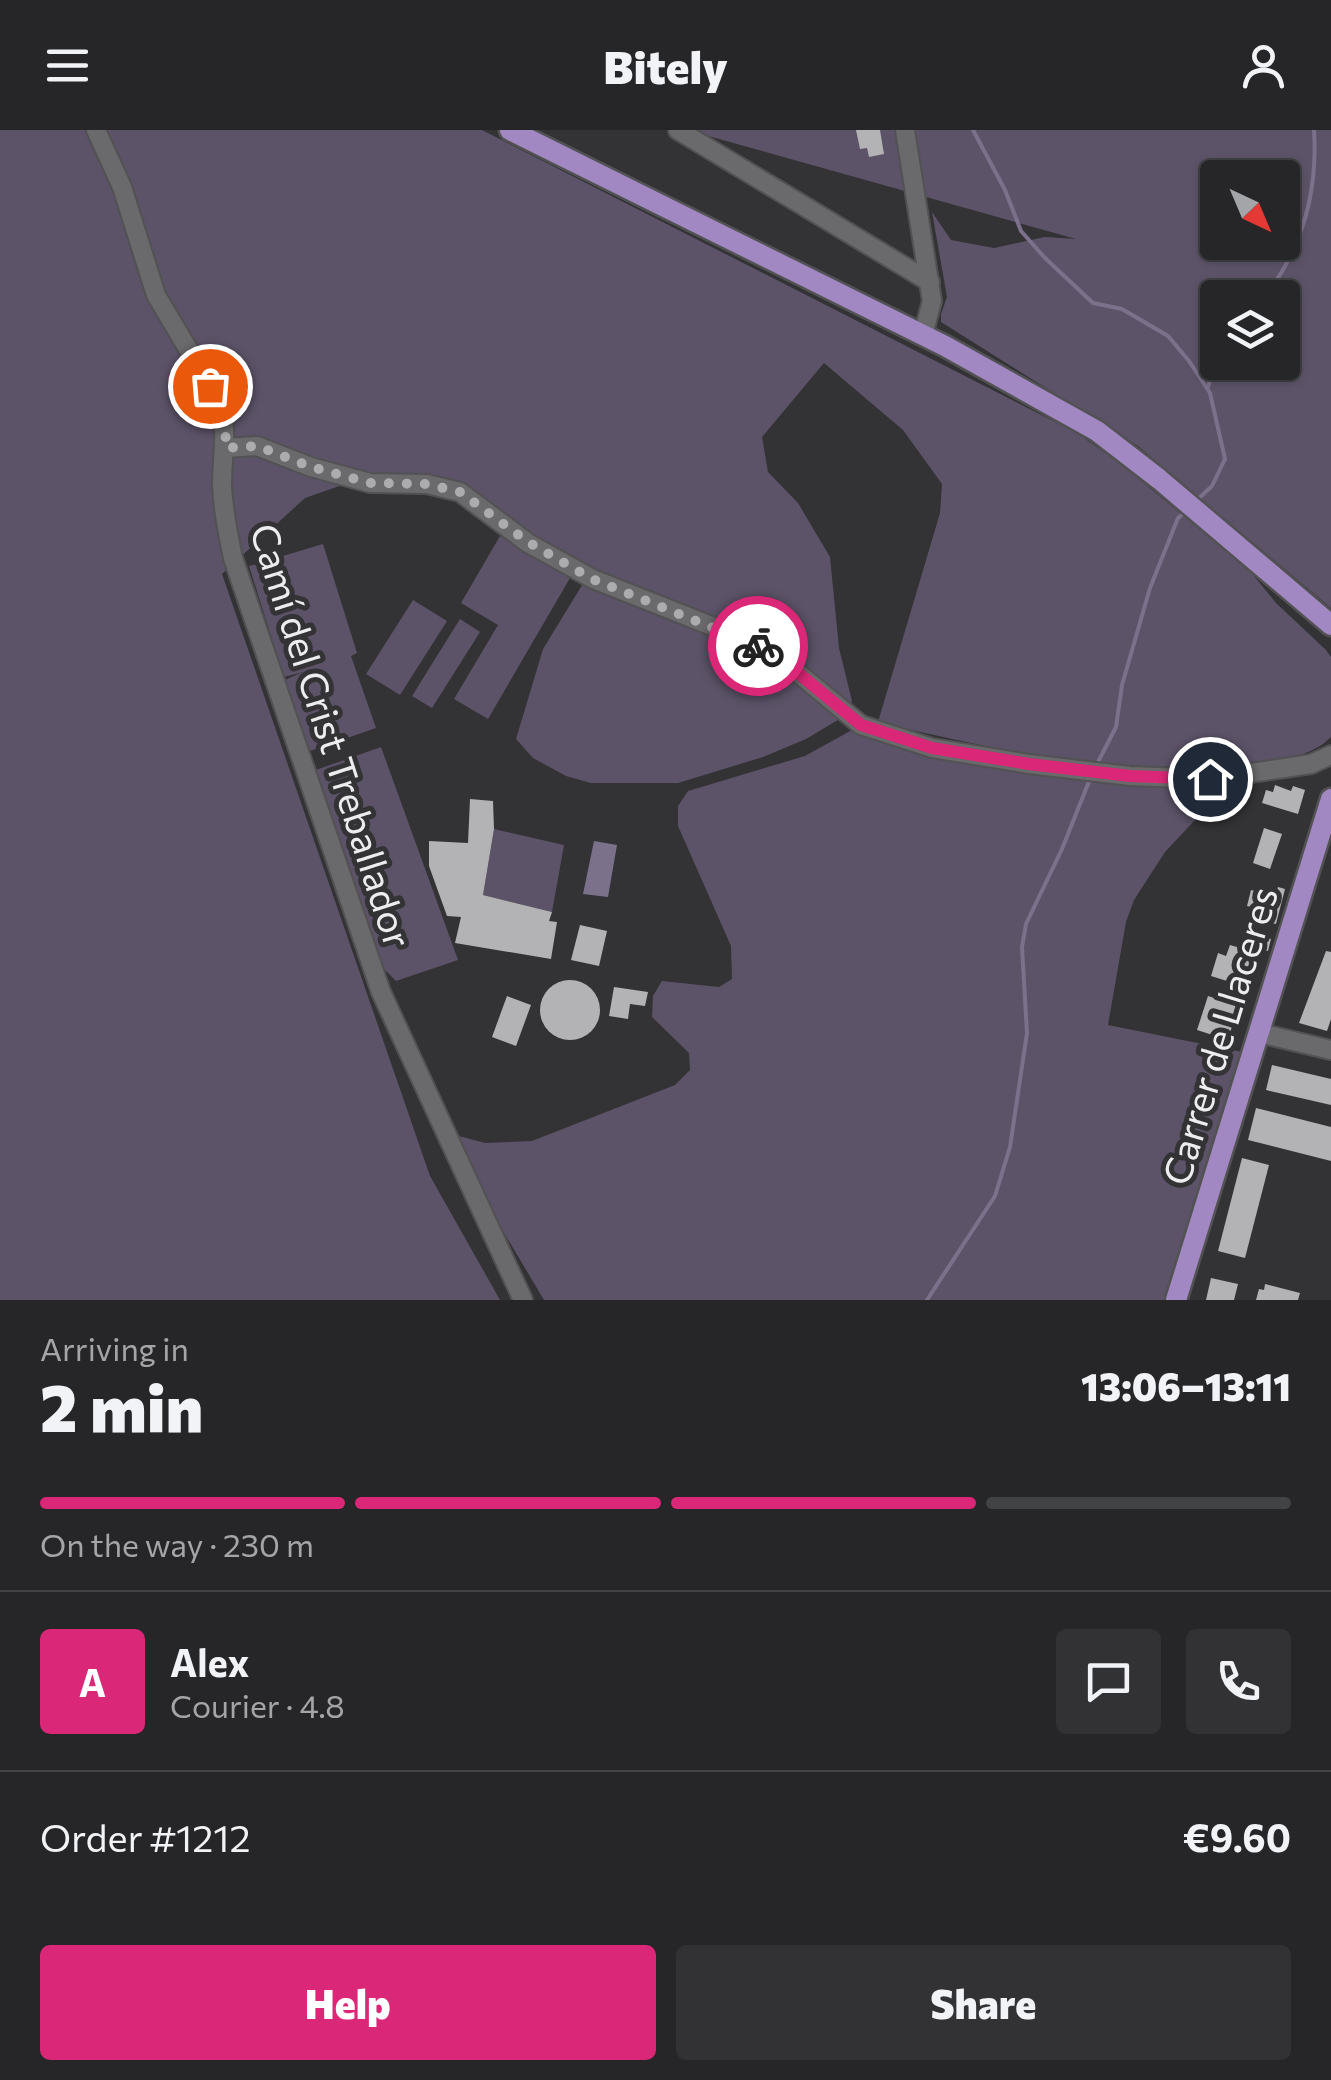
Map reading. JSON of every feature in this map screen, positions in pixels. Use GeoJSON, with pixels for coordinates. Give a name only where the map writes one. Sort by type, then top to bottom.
{"type":"FeatureCollection","features":[{"type":"Feature","properties":{"kind":"main road"},"geometry":{"type":"LineString","coordinates":[[510,130],[923,335],[1097,431],[1159,479],[1330,627]]}},
{"type":"Feature","properties":{"kind":"main road","name":"Carrer de Llaceres"},"geometry":{"type":"LineString","coordinates":[[1177,1298],[1259,1033],[1324,845],[1331,799]]}},
{"type":"Feature","properties":{"kind":"street","name":"Camí del Crist Treballador"},"geometry":{"type":"LineString","coordinates":[[96,130],[122,186],[156,295],[220,403],[226,448],[222,490],[233,558],[380,992],[524,1300]]}},
{"type":"Feature","properties":{"kind":"street"},"geometry":{"type":"LineString","coordinates":[[678,130],[930,282]]}},
{"type":"Feature","properties":{"kind":"street"},"geometry":{"type":"LineString","coordinates":[[906,130],[930,282],[932,310],[923,335]]}},
{"type":"Feature","properties":{"kind":"street"},"geometry":{"type":"LineString","coordinates":[[226,448],[257,446],[311,467],[370,483],[426,484],[460,492],[528,542],[592,579],[752,642],[792,668],[861,725],[932,748],[1092,771],[1210,779],[1311,764],[1331,755]]}},
{"type":"Feature","properties":{"kind":"street"},"geometry":{"type":"LineString","coordinates":[[1259,1033],[1331,1050]]}},
{"type":"Feature","properties":{"kind":"shaded area"},"geometry":{"type":"Polygon","coordinates":[[[0,130],[482,130],[1077,433],[1122,465],[1250,571],[1276,603],[1326,650],[1331,657],[1331,737],[1307,753],[1289,757],[1163,767],[1067,760],[878,722],[940,513],[942,484],[903,430],[824,363],[762,437],[768,472],[798,503],[830,557],[839,648],[852,701],[848,714],[806,739],[763,757],[678,783],[591,783],[566,776],[533,758],[516,739],[543,649],[587,577],[460,492],[370,483],[377,473],[305,498],[222,574],[430,1176],[500,1300],[0,1300],[0,130]]]}},
{"type":"Feature","properties":{"kind":"shaded area"},"geometry":{"type":"Polygon","coordinates":[[[687,130],[1331,130],[1331,608],[1138,446],[941,322],[947,297],[932,212],[951,240],[994,248],[1045,237],[1076,239],[687,130]]]}},
{"type":"Feature","properties":{"kind":"shaded area"},"geometry":{"type":"Polygon","coordinates":[[[500,536],[570,578],[488,719],[454,699],[498,625],[461,603],[500,536]]]}},
{"type":"Feature","properties":{"kind":"shaded area"},"geometry":{"type":"Polygon","coordinates":[[[323,544],[357,653],[351,656],[376,728],[310,751],[285,680],[303,672],[284,677],[249,566],[323,544]]]}},
{"type":"Feature","properties":{"kind":"shaded area"},"geometry":{"type":"Polygon","coordinates":[[[413,600],[447,621],[400,695],[366,674],[413,600]]]}},
{"type":"Feature","properties":{"kind":"shaded area"},"geometry":{"type":"Polygon","coordinates":[[[460,619],[480,632],[432,708],[412,696],[460,619]]]}},
{"type":"Feature","properties":{"kind":"shaded area"},"geometry":{"type":"Polygon","coordinates":[[[861,725],[932,748],[1210,779],[1195,820],[1165,852],[1134,900],[1126,922],[1108,1025],[1252,1054],[1176,1300],[544,1300],[444,1132],[485,1143],[532,1141],[675,1085],[690,1070],[689,1053],[652,1017],[653,996],[662,981],[719,987],[732,979],[731,946],[678,826],[678,806],[688,791],[805,756],[861,725]]]}},
{"type":"Feature","properties":{"kind":"shaded area"},"geometry":{"type":"Polygon","coordinates":[[[381,747],[458,960],[396,981],[384,969],[360,913],[313,771],[381,747]]]}},
{"type":"Feature","properties":{"kind":"shaded area"},"geometry":{"type":"Polygon","coordinates":[[[494,829],[564,845],[552,912],[483,895],[494,829]]]}},
{"type":"Feature","properties":{"kind":"shaded area"},"geometry":{"type":"Polygon","coordinates":[[[594,841],[617,845],[608,897],[583,894],[594,841]]]}},
{"type":"Feature","properties":{"kind":"building"},"geometry":{"type":"Polygon","coordinates":[[[856,130],[880,130],[884,154],[869,157],[867,148],[860,149],[856,130]]]}},
{"type":"Feature","properties":{"kind":"building"},"geometry":{"type":"Polygon","coordinates":[[[1275,785],[1291,791],[1293,786],[1305,790],[1298,814],[1262,803],[1266,790],[1273,792],[1275,785]]]}},
{"type":"Feature","properties":{"kind":"building"},"geometry":{"type":"Polygon","coordinates":[[[470,799],[493,801],[494,829],[483,895],[552,912],[549,921],[557,922],[551,959],[455,943],[461,917],[447,916],[429,866],[429,841],[468,843],[470,799]]]}},
{"type":"Feature","properties":{"kind":"building"},"geometry":{"type":"Polygon","coordinates":[[[1264,828],[1282,834],[1270,869],[1253,863],[1264,828]]]}},
{"type":"Feature","properties":{"kind":"building"},"geometry":{"type":"Polygon","coordinates":[[[1278,887],[1285,889],[1276,924],[1260,920],[1262,910],[1247,906],[1251,890],[1275,896],[1278,887]]]}},
{"type":"Feature","properties":{"kind":"building"},"geometry":{"type":"Polygon","coordinates":[[[580,925],[607,931],[599,966],[571,960],[580,925]]]}},
{"type":"Feature","properties":{"kind":"building"},"geometry":{"type":"Polygon","coordinates":[[[1261,936],[1271,939],[1268,951],[1258,949],[1261,936]]]}},
{"type":"Feature","properties":{"kind":"building"},"geometry":{"type":"Polygon","coordinates":[[[1230,945],[1254,952],[1243,986],[1211,976],[1218,953],[1226,956],[1230,945]]]}},
{"type":"Feature","properties":{"kind":"building"},"geometry":{"type":"Polygon","coordinates":[[[1326,951],[1331,952],[1331,1019],[1327,1031],[1299,1023],[1326,951]]]}},
{"type":"Feature","properties":{"kind":"building"},"geometry":{"type":"Polygon","coordinates":[[[570,980],[591,989],[600,1010],[591,1031],[570,1040],[549,1031],[540,1010],[549,989],[570,980]]]}},
{"type":"Feature","properties":{"kind":"building"},"geometry":{"type":"Polygon","coordinates":[[[614,987],[648,992],[645,1006],[630,1004],[628,1019],[609,1016],[614,987]]]}},
{"type":"Feature","properties":{"kind":"building"},"geometry":{"type":"Polygon","coordinates":[[[507,996],[531,1005],[516,1046],[492,1037],[507,996]]]}},
{"type":"Feature","properties":{"kind":"building"},"geometry":{"type":"Polygon","coordinates":[[[1208,996],[1238,1006],[1228,1040],[1197,1030],[1208,996]]]}},
{"type":"Feature","properties":{"kind":"building"},"geometry":{"type":"Polygon","coordinates":[[[1272,1065],[1331,1079],[1331,1105],[1266,1090],[1272,1065]]]}},
{"type":"Feature","properties":{"kind":"building"},"geometry":{"type":"Polygon","coordinates":[[[1256,1108],[1331,1127],[1331,1161],[1248,1140],[1256,1108]]]}},
{"type":"Feature","properties":{"kind":"building"},"geometry":{"type":"Polygon","coordinates":[[[1242,1158],[1269,1165],[1245,1258],[1218,1251],[1242,1158]]]}},
{"type":"Feature","properties":{"kind":"building"},"geometry":{"type":"Polygon","coordinates":[[[1211,1278],[1238,1284],[1234,1300],[1206,1300],[1211,1278]]]}},
{"type":"Feature","properties":{"kind":"building"},"geometry":{"type":"Polygon","coordinates":[[[1265,1284],[1300,1293],[1298,1300],[1256,1300],[1265,1284]]]}},
{"type":"Feature","properties":{"kind":"waterway"},"geometry":{"type":"LineString","coordinates":[[973,130],[1005,190],[1021,231],[1045,258],[1093,303],[1122,309],[1168,336],[1210,393],[1225,459],[1212,486],[1198,499]]}},
{"type":"Feature","properties":{"kind":"waterway"},"geometry":{"type":"LineString","coordinates":[[1276,280],[1305,218],[1313,175],[1314,130]]}},
{"type":"Feature","properties":{"kind":"waterway"},"geometry":{"type":"LineString","coordinates":[[1208,387],[1210,380]]}},
{"type":"Feature","properties":{"kind":"waterway"},"geometry":{"type":"LineString","coordinates":[[1096,766],[1116,727],[1122,685],[1150,588],[1178,518],[1184,513]]}},
{"type":"Feature","properties":{"kind":"waterway"},"geometry":{"type":"LineString","coordinates":[[927,1300],[995,1196],[1010,1147],[1027,1033],[1022,947],[1026,924],[1090,779]]}},
{"type":"Feature","properties":{"kind":"way so far"},"geometry":{"type":"LineString","coordinates":[[210,386],[225,422],[226,448],[257,446],[291,456],[311,467],[370,483],[426,484],[460,492],[528,542],[592,579],[758,646]]}},
{"type":"Feature","properties":{"kind":"route"},"geometry":{"type":"LineString","coordinates":[[758,646],[792,668],[861,725],[932,748],[1130,776],[1210,779]]}}]}
